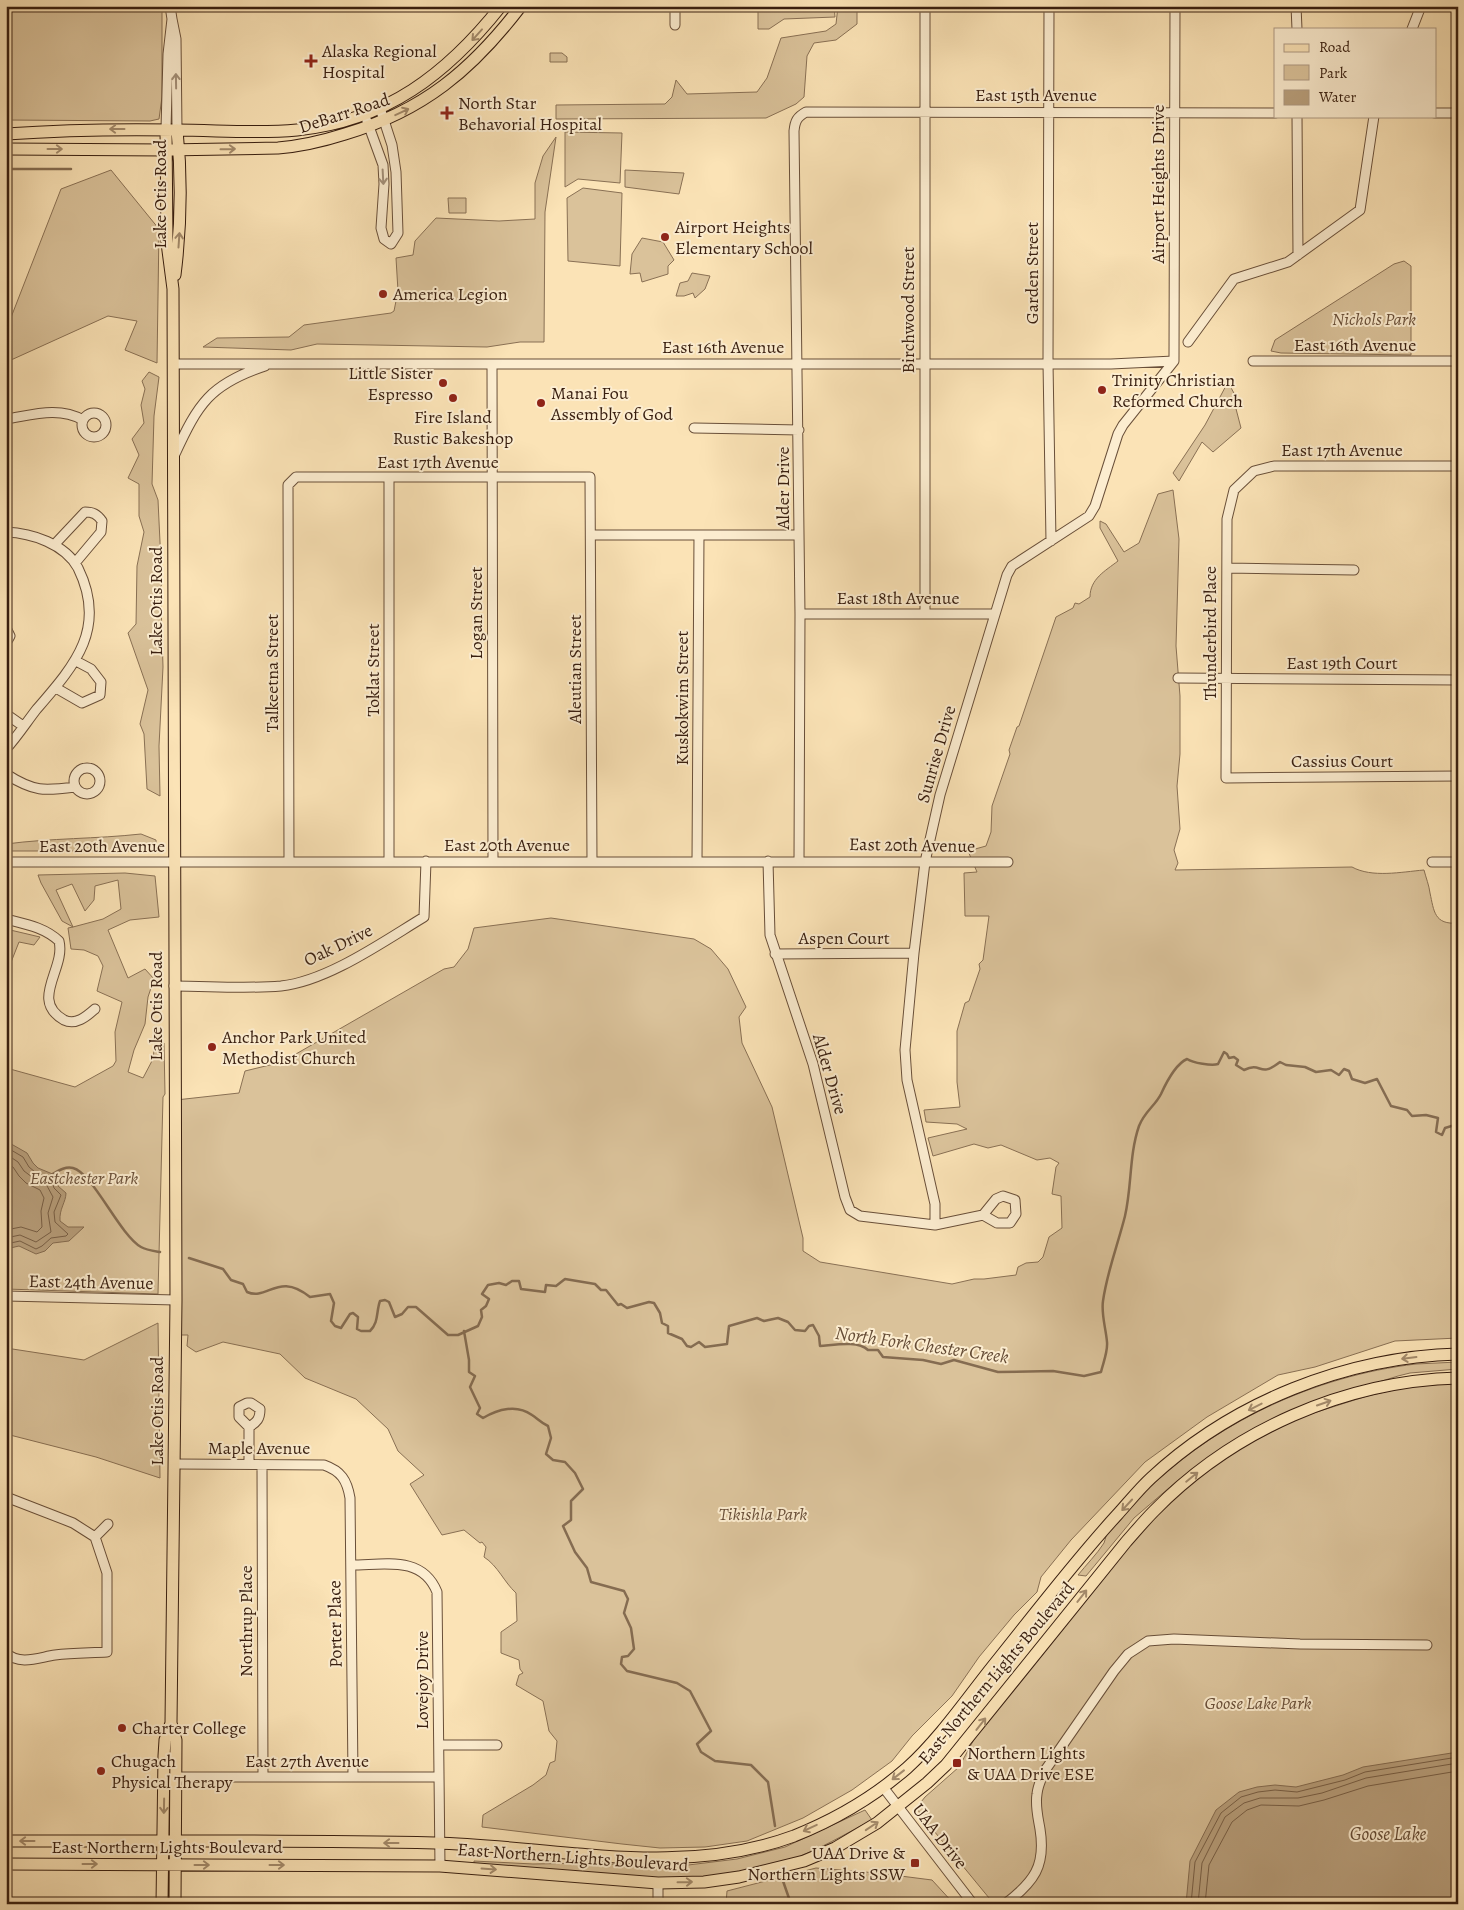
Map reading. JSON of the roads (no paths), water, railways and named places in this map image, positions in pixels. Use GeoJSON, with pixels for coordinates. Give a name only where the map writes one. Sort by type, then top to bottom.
{"type":"FeatureCollection","features":[{"type":"Feature","properties":{"kind":"main road","name":"DeBarr Road"},"geometry":{"type":"LineString","coordinates":[[172,130],[297,130],[335,123],[380,108],[415,88],[451,62],[501,6]]}},
{"type":"Feature","properties":{"kind":"main road","name":"DeBarr Road"},"geometry":{"type":"LineString","coordinates":[[166,150],[296,147],[337,137],[385,120],[422,102],[462,71],[493,41],[521,6]]}},
{"type":"Feature","properties":{"kind":"main road"},"geometry":{"type":"LineString","coordinates":[[6,134],[91,130],[172,130]]}},
{"type":"Feature","properties":{"kind":"main road","name":"Lake Otis Road"},"geometry":{"type":"LineString","coordinates":[[172,130],[179,150],[180,218],[173,289],[176,1300],[171,1723],[176,1740],[176,1904]]}},
{"type":"Feature","properties":{"kind":"main road","name":"Lake Otis Road"},"geometry":{"type":"LineString","coordinates":[[172,130],[166,150],[167,243],[173,289]]}},
{"type":"Feature","properties":{"kind":"main road"},"geometry":{"type":"LineString","coordinates":[[6,149],[166,150]]}},
{"type":"Feature","properties":{"kind":"main road","name":"East Northern Lights Boulevard"},"geometry":{"type":"LineString","coordinates":[[6,1841],[440,1843],[648,1858],[694,1858],[762,1846],[795,1835],[854,1806],[907,1768],[928,1747],[1108,1525],[1150,1479],[1201,1439],[1267,1401],[1326,1376],[1397,1359],[1458,1354]]}},
{"type":"Feature","properties":{"kind":"main road","name":"East Northern Lights Boulevard"},"geometry":{"type":"LineString","coordinates":[[6,1864],[440,1866],[658,1883],[704,1882],[738,1877],[804,1861],[858,1836],[898,1808],[927,1784],[965,1743],[1108,1564],[1154,1511],[1214,1460],[1233,1447],[1281,1421],[1329,1402],[1409,1381],[1458,1378]]}},
{"type":"Feature","properties":{"kind":"main road","name":"Lake Otis Road"},"geometry":{"type":"LineString","coordinates":[[162,1904],[164,1756],[165,1740],[171,1723]]}},
{"type":"Feature","properties":{"kind":"street"},"geometry":{"type":"LineString","coordinates":[[170,6],[172,19],[168,54],[172,130]]}},
{"type":"Feature","properties":{"kind":"street"},"geometry":{"type":"LineString","coordinates":[[675,6],[675,26]]}},
{"type":"Feature","properties":{"kind":"street","name":"Birchwood Street"},"geometry":{"type":"LineString","coordinates":[[925,6],[925,614]]}},
{"type":"Feature","properties":{"kind":"street","name":"Garden Street"},"geometry":{"type":"LineString","coordinates":[[1049,6],[1048,363],[1052,541]]}},
{"type":"Feature","properties":{"kind":"street","name":"Airport Heights Drive"},"geometry":{"type":"LineString","coordinates":[[1174,361],[1175,6]]}},
{"type":"Feature","properties":{"kind":"street"},"geometry":{"type":"LineString","coordinates":[[1296,6],[1296,28]]}},
{"type":"Feature","properties":{"kind":"street"},"geometry":{"type":"LineString","coordinates":[[1412,28],[1421,6]]}},
{"type":"Feature","properties":{"kind":"street"},"geometry":{"type":"LineString","coordinates":[[364,114],[370,126],[383,166],[384,184],[381,228],[384,239],[391,244],[398,233],[397,181],[392,145],[380,108]]}},
{"type":"Feature","properties":{"kind":"street","name":"East 15th Avenue"},"geometry":{"type":"LineString","coordinates":[[798,117],[806,112],[1274,113]]}},
{"type":"Feature","properties":{"kind":"street"},"geometry":{"type":"LineString","coordinates":[[1436,113],[1458,113]]}},
{"type":"Feature","properties":{"kind":"street","name":"Alder Drive"},"geometry":{"type":"LineString","coordinates":[[798,117],[794,122],[794,131],[796,363],[799,430],[799,861]]}},
{"type":"Feature","properties":{"kind":"street"},"geometry":{"type":"LineString","coordinates":[[1297,118],[1298,255]]}},
{"type":"Feature","properties":{"kind":"street"},"geometry":{"type":"LineString","coordinates":[[1188,342],[1234,279],[1288,262],[1360,210],[1374,118]]}},
{"type":"Feature","properties":{"kind":"street","name":"East 16th Avenue"},"geometry":{"type":"LineString","coordinates":[[174,364],[924,362],[1111,364],[1174,361]]}},
{"type":"Feature","properties":{"kind":"street","name":"Sunrise Drive"},"geometry":{"type":"LineString","coordinates":[[935,1225],[935,1204],[907,1080],[905,1050],[925,862],[940,795],[1007,575],[1012,566],[1089,516],[1095,506],[1118,434],[1123,425],[1174,361]]}},
{"type":"Feature","properties":{"kind":"street","name":"East 16th Avenue"},"geometry":{"type":"LineString","coordinates":[[1253,361],[1458,361]]}},
{"type":"Feature","properties":{"kind":"street","name":"East 16th Avenue"},"geometry":{"type":"LineString","coordinates":[[174,456],[189,423],[199,407],[212,392],[242,374],[272,364]]}},
{"type":"Feature","properties":{"kind":"street","name":"Logan Street"},"geometry":{"type":"LineString","coordinates":[[492,364],[493,861]]}},
{"type":"Feature","properties":{"kind":"street"},"geometry":{"type":"LineString","coordinates":[[6,419],[66,412],[83,420]]}},
{"type":"Feature","properties":{"kind":"street"},"geometry":{"type":"LineString","coordinates":[[694,428],[799,430]]}},
{"type":"Feature","properties":{"kind":"street","name":"East 17th Avenue"},"geometry":{"type":"LineString","coordinates":[[1234,490],[1254,471],[1274,466],[1458,466]]}},
{"type":"Feature","properties":{"kind":"street","name":"East 17th Avenue"},"geometry":{"type":"LineString","coordinates":[[288,485],[296,477],[590,477]]}},
{"type":"Feature","properties":{"kind":"street","name":"Aleutian Street"},"geometry":{"type":"LineString","coordinates":[[590,477],[592,861]]}},
{"type":"Feature","properties":{"kind":"street","name":"Toklat Street"},"geometry":{"type":"LineString","coordinates":[[388,478],[389,862]]}},
{"type":"Feature","properties":{"kind":"street","name":"Talkeetna Street"},"geometry":{"type":"LineString","coordinates":[[288,485],[289,862]]}},
{"type":"Feature","properties":{"kind":"street","name":"Thunderbird Place"},"geometry":{"type":"LineString","coordinates":[[1226,778],[1227,519],[1234,490]]}},
{"type":"Feature","properties":{"kind":"street"},"geometry":{"type":"LineString","coordinates":[[54,545],[85,512],[92,512],[98,516],[102,522],[101,532],[75,563]]}},
{"type":"Feature","properties":{"kind":"street"},"geometry":{"type":"LineString","coordinates":[[6,532],[32,535],[54,545],[75,563],[88,596],[90,613],[85,639],[76,661],[6,749]]}},
{"type":"Feature","properties":{"kind":"street"},"geometry":{"type":"LineString","coordinates":[[591,534],[799,535]]}},
{"type":"Feature","properties":{"kind":"street","name":"Kuskokwim Street"},"geometry":{"type":"LineString","coordinates":[[697,861],[698,535]]}},
{"type":"Feature","properties":{"kind":"street"},"geometry":{"type":"LineString","coordinates":[[1227,568],[1354,570]]}},
{"type":"Feature","properties":{"kind":"street","name":"East 18th Avenue"},"geometry":{"type":"LineString","coordinates":[[800,614],[995,614]]}},
{"type":"Feature","properties":{"kind":"street"},"geometry":{"type":"LineString","coordinates":[[6,628],[10,633],[6,643]]}},
{"type":"Feature","properties":{"kind":"street"},"geometry":{"type":"LineString","coordinates":[[56,688],[82,702],[100,695],[101,682],[91,669],[76,661]]}},
{"type":"Feature","properties":{"kind":"street","name":"East 19th Court"},"geometry":{"type":"LineString","coordinates":[[1178,678],[1458,680]]}},
{"type":"Feature","properties":{"kind":"street"},"geometry":{"type":"LineString","coordinates":[[6,714],[23,726]]}},
{"type":"Feature","properties":{"kind":"street"},"geometry":{"type":"LineString","coordinates":[[6,774],[34,789],[48,790],[75,787]]}},
{"type":"Feature","properties":{"kind":"street","name":"Cassius Court"},"geometry":{"type":"LineString","coordinates":[[1226,778],[1458,776]]}},
{"type":"Feature","properties":{"kind":"street","name":"Alder Drive"},"geometry":{"type":"LineString","coordinates":[[768,861],[770,935],[813,1064],[844,1196],[850,1210],[860,1216],[935,1225],[983,1215]]}},
{"type":"Feature","properties":{"kind":"street","name":"East 20th Avenue"},"geometry":{"type":"LineString","coordinates":[[6,862],[1008,862]]}},
{"type":"Feature","properties":{"kind":"street","name":"Oak Drive"},"geometry":{"type":"LineString","coordinates":[[174,986],[282,986],[335,968],[424,917],[426,862]]}},
{"type":"Feature","properties":{"kind":"street"},"geometry":{"type":"LineString","coordinates":[[1432,862],[1458,862]]}},
{"type":"Feature","properties":{"kind":"street"},"geometry":{"type":"LineString","coordinates":[[6,919],[37,927],[52,934],[59,941],[60,960],[48,992],[49,1004],[55,1013],[67,1021],[83,1020],[96,1009]]}},
{"type":"Feature","properties":{"kind":"street","name":"Aspen Court"},"geometry":{"type":"LineString","coordinates":[[775,954],[914,953]]}},
{"type":"Feature","properties":{"kind":"street","name":"East 24th Avenue"},"geometry":{"type":"LineString","coordinates":[[6,1296],[176,1300]]}},
{"type":"Feature","properties":{"kind":"street"},"geometry":{"type":"LineString","coordinates":[[249,1427],[250,1464]]}},
{"type":"Feature","properties":{"kind":"street","name":"Maple Avenue"},"geometry":{"type":"LineString","coordinates":[[175,1464],[324,1465],[341,1473]]}},
{"type":"Feature","properties":{"kind":"street","name":"Northrup Place"},"geometry":{"type":"LineString","coordinates":[[262,1464],[262,1777]]}},
{"type":"Feature","properties":{"kind":"street","name":"Porter Place"},"geometry":{"type":"LineString","coordinates":[[341,1473],[348,1485],[350,1498],[353,1776]]}},
{"type":"Feature","properties":{"kind":"street"},"geometry":{"type":"LineString","coordinates":[[6,1497],[73,1523],[95,1537],[107,1573],[107,1652],[54,1655],[40,1659],[23,1660],[11,1658],[6,1653]]}},
{"type":"Feature","properties":{"kind":"street"},"geometry":{"type":"LineString","coordinates":[[95,1537],[108,1524]]}},
{"type":"Feature","properties":{"kind":"street","name":"Lovejoy Drive"},"geometry":{"type":"LineString","coordinates":[[351,1565],[405,1564],[418,1569],[426,1575],[434,1583],[438,1592],[440,1866]]}},
{"type":"Feature","properties":{"kind":"street"},"geometry":{"type":"LineString","coordinates":[[1005,1904],[1026,1887],[1037,1872],[1042,1858],[1043,1844],[1036,1806],[1036,1795],[1039,1783],[1046,1769],[1114,1671],[1128,1654],[1148,1641],[1427,1645]]}},
{"type":"Feature","properties":{"kind":"street"},"geometry":{"type":"LineString","coordinates":[[439,1745],[497,1745]]}},
{"type":"Feature","properties":{"kind":"street","name":"East 27th Avenue"},"geometry":{"type":"LineString","coordinates":[[176,1777],[439,1777]]}},
{"type":"Feature","properties":{"kind":"street","name":"UAA Drive"},"geometry":{"type":"LineString","coordinates":[[883,1787],[973,1904]]}},
{"type":"Feature","properties":{"kind":"street"},"geometry":{"type":"LineString","coordinates":[[658,1883],[658,1904]]}},
{"type":"Feature","properties":{"kind":"water"},"geometry":{"type":"Polygon","coordinates":[[[6,1141],[27,1153],[38,1168],[55,1175],[58,1186],[66,1193],[60,1221],[68,1227],[84,1227],[69,1241],[53,1243],[45,1251],[36,1254],[19,1246],[6,1249],[6,1141]]]}},
{"type":"Feature","properties":{"kind":"water","name":"Goose Lake"},"geometry":{"type":"Polygon","coordinates":[[[1458,1752],[1458,1904],[1186,1904],[1190,1861],[1216,1810],[1239,1792],[1275,1785],[1296,1787],[1343,1775],[1363,1767],[1458,1752]]]}},
{"type":"Feature","properties":{"kind":"waterway","name":"North Fork Chester Creek"},"geometry":{"type":"LineString","coordinates":[[6,169],[71,169]]}},
{"type":"Feature","properties":{"kind":"waterway","name":"North Fork Chester Creek"},"geometry":{"type":"LineString","coordinates":[[189,1258],[223,1269],[231,1280],[243,1284],[247,1292],[254,1294],[282,1286],[299,1290],[310,1297],[330,1294],[334,1303],[331,1321],[335,1326],[341,1328],[350,1314],[353,1313],[358,1317],[357,1329],[361,1331],[370,1331],[373,1328],[380,1301],[385,1300],[389,1302],[395,1317],[402,1314],[408,1307],[416,1307],[448,1335],[458,1335],[478,1326],[482,1317],[481,1310],[486,1306],[489,1299],[482,1294],[488,1285],[499,1283],[506,1285],[512,1281],[519,1281],[521,1289],[545,1292],[546,1285],[556,1286],[565,1279],[595,1284],[601,1290],[606,1290],[618,1305],[621,1304],[627,1308],[649,1302],[654,1303],[660,1313],[662,1323],[668,1326],[668,1333],[682,1339],[687,1346],[691,1347],[699,1342],[705,1347],[727,1344],[729,1326],[757,1318],[764,1321],[778,1318],[788,1322],[795,1330],[805,1331],[809,1326],[813,1325],[819,1336],[820,1346],[852,1344],[868,1350],[878,1350],[883,1357],[923,1360],[941,1364],[954,1360],[998,1372],[1053,1371],[1084,1376],[1101,1372],[1106,1354],[1107,1342],[1103,1301],[1125,1216],[1134,1148],[1139,1126],[1144,1116],[1159,1098],[1172,1074],[1183,1061],[1187,1059],[1202,1064],[1218,1064],[1224,1052],[1229,1058],[1234,1057],[1238,1060],[1236,1065],[1244,1070],[1255,1067],[1264,1070],[1280,1062],[1286,1065],[1305,1067],[1316,1072],[1331,1070],[1339,1075],[1344,1069],[1349,1071],[1352,1079],[1365,1083],[1377,1079],[1391,1106],[1407,1110],[1412,1116],[1426,1115],[1438,1118],[1436,1132],[1442,1135],[1445,1128],[1458,1124]]}},
{"type":"Feature","properties":{"kind":"waterway"},"geometry":{"type":"LineString","coordinates":[[51,1175],[67,1168],[73,1168],[81,1172],[133,1240],[143,1248],[160,1252]]}},
{"type":"Feature","properties":{"kind":"waterway"},"geometry":{"type":"LineString","coordinates":[[464,1331],[469,1372],[475,1376],[470,1387],[480,1408],[477,1414],[483,1418],[501,1410],[520,1410],[532,1415],[548,1426],[551,1438],[546,1454],[553,1460],[565,1462],[575,1473],[583,1489],[571,1501],[571,1520],[563,1526],[575,1552],[587,1568],[591,1582],[624,1591],[628,1599],[624,1613],[631,1628],[634,1649],[628,1656],[622,1657],[621,1664],[627,1671],[677,1683],[690,1691],[711,1731],[697,1744],[701,1752],[715,1761],[751,1765],[768,1782],[775,1826]]}},
{"type":"Feature","properties":{"kind":"waterway"},"geometry":{"type":"LineString","coordinates":[[783,1881],[791,1904]]}},
{"type":"Feature","properties":{"kind":"place","name":"Alaska Regional Hospital"},"geometry":{"type":"Point","coordinates":[311,61]}},
{"type":"Feature","properties":{"kind":"place","name":"North Star Behavorial Hospital"},"geometry":{"type":"Point","coordinates":[447,113]}},
{"type":"Feature","properties":{"kind":"place","name":"Airport Heights Elementary School"},"geometry":{"type":"Point","coordinates":[665,237]}},
{"type":"Feature","properties":{"kind":"place","name":"America Legion"},"geometry":{"type":"Point","coordinates":[383,294]}},
{"type":"Feature","properties":{"kind":"place","name":"Little Sister Espresso"},"geometry":{"type":"Point","coordinates":[443,383]}},
{"type":"Feature","properties":{"kind":"place","name":"Trinity Christian Reformed Church"},"geometry":{"type":"Point","coordinates":[1102,390]}},
{"type":"Feature","properties":{"kind":"place","name":"Fire Island Rustic Bakeshop"},"geometry":{"type":"Point","coordinates":[453,398]}},
{"type":"Feature","properties":{"kind":"place","name":"Manai Fou Assembly of God"},"geometry":{"type":"Point","coordinates":[541,403]}},
{"type":"Feature","properties":{"kind":"place","name":"Anchor Park United Methodist Church"},"geometry":{"type":"Point","coordinates":[212,1047]}},
{"type":"Feature","properties":{"kind":"place","name":"Charter College"},"geometry":{"type":"Point","coordinates":[122,1728]}},
{"type":"Feature","properties":{"kind":"place","name":"Northern Lights & UAA Drive ESE"},"geometry":{"type":"Point","coordinates":[957,1763]}},
{"type":"Feature","properties":{"kind":"place","name":"Chugach Physical Therapy"},"geometry":{"type":"Point","coordinates":[101,1771]}},
{"type":"Feature","properties":{"kind":"place","name":"UAA Drive & Northern Lights SSW"},"geometry":{"type":"Point","coordinates":[915,1863]}},
{"type":"Feature","properties":{"kind":"park label","name":"Nichols Park"},"geometry":{"type":"Point","coordinates":[1374,319]}},
{"type":"Feature","properties":{"kind":"park label","name":"Eastchester Park"},"geometry":{"type":"Point","coordinates":[84,1178]}},
{"type":"Feature","properties":{"kind":"park label","name":"Tikishla Park"},"geometry":{"type":"Point","coordinates":[763,1514]}},
{"type":"Feature","properties":{"kind":"park label","name":"Goose Lake Park"},"geometry":{"type":"Point","coordinates":[1258,1703]}}]}
